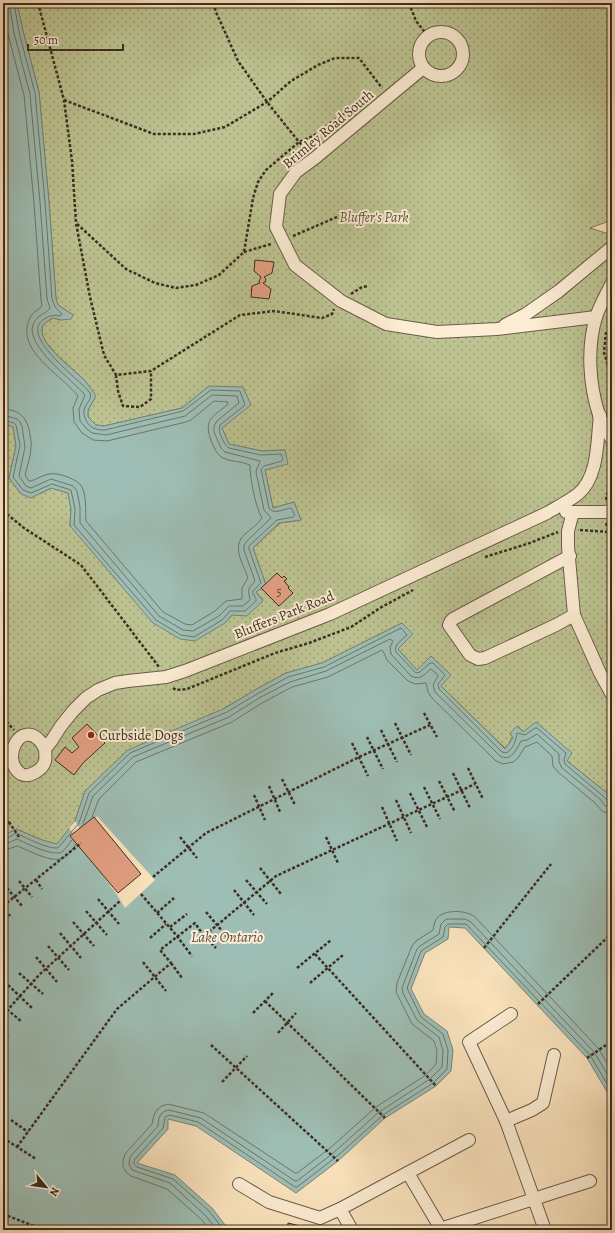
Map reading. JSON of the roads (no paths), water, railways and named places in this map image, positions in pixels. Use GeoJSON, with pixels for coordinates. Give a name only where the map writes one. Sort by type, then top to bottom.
{"type":"FeatureCollection","features":[{"type":"Feature","properties":{"kind":"street"},"geometry":{"type":"LineString","coordinates":[[436,32],[444,32],[452,35],[459,41],[463,56],[457,70],[443,77],[436,77],[423,68],[419,61],[418,54],[423,40],[428,36],[436,32]]}},
{"type":"Feature","properties":{"kind":"street","name":"Brimley Road South"},"geometry":{"type":"LineString","coordinates":[[423,68],[315,158],[296,172],[280,194],[276,227],[295,265],[341,301],[386,324],[437,332],[497,329],[596,317]]}},
{"type":"Feature","properties":{"kind":"street","name":"Brimley Road South"},"geometry":{"type":"LineString","coordinates":[[497,329],[526,314],[558,291],[612,247]]}},
{"type":"Feature","properties":{"kind":"street","name":"Bluffers Park Road"},"geometry":{"type":"LineString","coordinates":[[612,283],[604,297],[596,317],[590,354],[593,386],[600,415],[612,440]]}},
{"type":"Feature","properties":{"kind":"street","name":"Bluffers Park Road"},"geometry":{"type":"LineString","coordinates":[[45,748],[39,740],[30,735],[19,736],[9,744],[5,757],[11,770],[23,776],[36,773],[45,762],[45,748],[61,726],[86,698],[98,690],[115,683],[166,677],[185,671],[323,617],[547,513],[579,493],[590,479],[594,465],[600,415]]}},
{"type":"Feature","properties":{"kind":"street"},"geometry":{"type":"LineString","coordinates":[[572,512],[568,531],[568,547],[570,556],[574,615],[600,673],[612,695]]}},
{"type":"Feature","properties":{"kind":"street","name":"Bluffers Park Road"},"geometry":{"type":"LineString","coordinates":[[547,513],[608,512]]}},
{"type":"Feature","properties":{"kind":"street"},"geometry":{"type":"LineString","coordinates":[[570,556],[453,618],[449,625],[470,655],[480,659],[556,625],[574,615]]}},
{"type":"Feature","properties":{"kind":"street"},"geometry":{"type":"LineString","coordinates":[[511,1014],[469,1042],[506,1121],[545,1230]]}},
{"type":"Feature","properties":{"kind":"street"},"geometry":{"type":"LineString","coordinates":[[506,1121],[532,1110],[543,1103],[554,1055]]}},
{"type":"Feature","properties":{"kind":"street"},"geometry":{"type":"LineString","coordinates":[[239,1184],[269,1202],[320,1218],[340,1209],[469,1140]]}},
{"type":"Feature","properties":{"kind":"street"},"geometry":{"type":"LineString","coordinates":[[408,1172],[439,1229],[590,1181]]}},
{"type":"Feature","properties":{"kind":"street"},"geometry":{"type":"LineString","coordinates":[[340,1209],[352,1230]]}},
{"type":"Feature","properties":{"kind":"water"},"geometry":{"type":"Polygon","coordinates":[[[3,3],[17,3],[39,92],[56,299],[58,305],[73,315],[71,319],[51,319],[43,325],[43,337],[53,351],[86,382],[95,394],[95,398],[88,410],[88,417],[96,425],[104,426],[182,408],[209,386],[243,387],[251,405],[222,428],[229,444],[262,451],[285,450],[288,464],[265,470],[273,508],[294,502],[301,520],[279,523],[253,548],[266,585],[256,592],[263,601],[247,616],[232,615],[225,623],[195,641],[180,639],[153,623],[70,526],[71,509],[68,493],[51,488],[31,498],[21,494],[9,478],[16,446],[13,427],[3,423],[3,3]]]}},
{"type":"Feature","properties":{"kind":"water","name":"Lake Ontario"},"geometry":{"type":"Polygon","coordinates":[[[402,623],[413,634],[398,649],[417,670],[431,656],[451,675],[441,686],[505,749],[513,738],[510,733],[517,726],[523,732],[536,722],[572,753],[567,761],[607,793],[612,801],[612,1100],[587,1058],[465,928],[449,927],[448,939],[425,953],[411,989],[424,1014],[447,1031],[453,1050],[451,1071],[436,1086],[385,1118],[338,1161],[296,1193],[196,1126],[168,1119],[168,1129],[137,1163],[175,1175],[212,1208],[229,1230],[3,1230],[3,836],[16,829],[42,840],[57,844],[75,821],[85,791],[128,750],[225,708],[286,673],[322,663],[402,623]]]}},
{"type":"Feature","properties":{"kind":"place","name":"Curbside Dogs"},"geometry":{"type":"Point","coordinates":[91,735]}},
{"type":"Feature","properties":{"kind":"park label","name":"Bluffer's Park"},"geometry":{"type":"Point","coordinates":[374,217]}}]}
